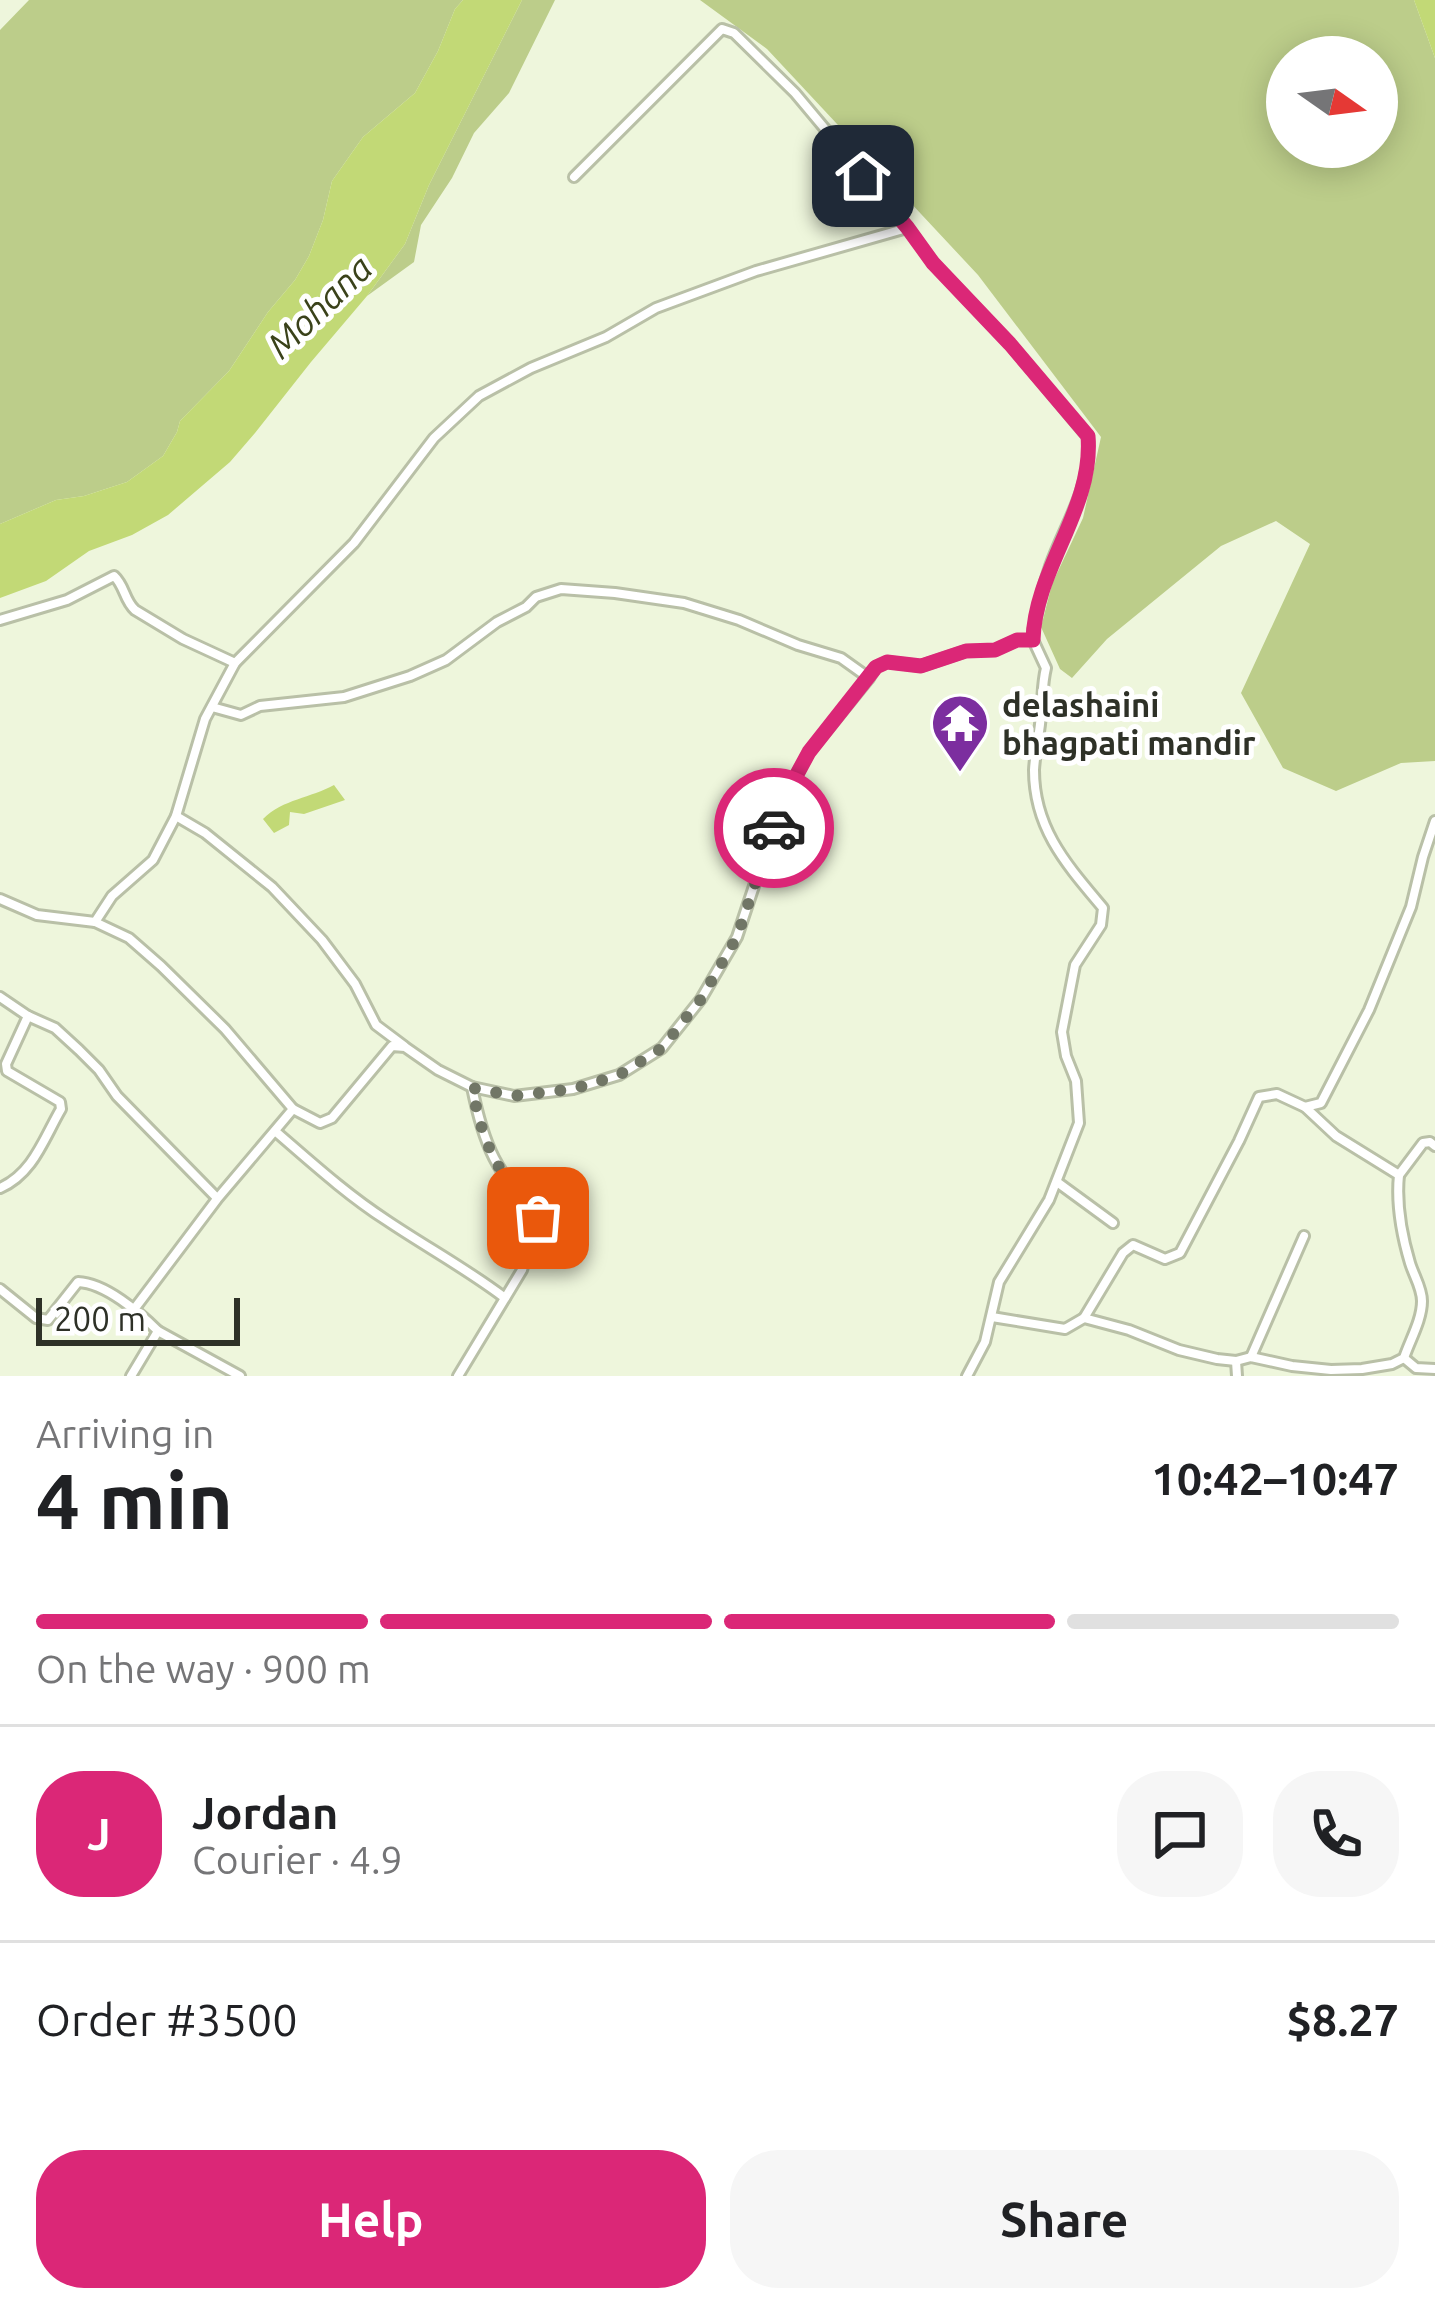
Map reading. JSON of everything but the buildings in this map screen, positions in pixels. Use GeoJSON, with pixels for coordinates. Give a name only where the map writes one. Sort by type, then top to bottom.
{"type":"FeatureCollection","features":[{"type":"Feature","properties":{"kind":"street"},"geometry":{"type":"LineString","coordinates":[[574,177],[722,29],[734,32],[795,93],[933,263],[1088,436],[1085,482],[1051,562],[1033,640],[1046,668],[1034,772],[1042,822],[1071,870],[1103,908],[1100,925],[1076,965],[1062,1032],[1076,1082],[1079,1123],[1049,1200],[999,1282],[985,1342],[967,1376]]}},
{"type":"Feature","properties":{"kind":"street"},"geometry":{"type":"LineString","coordinates":[[95,922],[112,896],[153,860],[176,816],[205,719],[235,663],[353,543],[434,438],[479,396],[606,337],[656,308],[755,271],[907,227]]}},
{"type":"Feature","properties":{"kind":"street"},"geometry":{"type":"LineString","coordinates":[[0,620],[67,600],[114,577],[135,610],[235,663]]}},
{"type":"Feature","properties":{"kind":"street"},"geometry":{"type":"LineString","coordinates":[[212,707],[241,715],[260,706],[344,698],[410,676],[446,660],[536,597],[561,589],[683,603],[841,658],[869,678]]}},
{"type":"Feature","properties":{"kind":"street"},"geometry":{"type":"LineString","coordinates":[[176,816],[272,887],[322,940],[355,984],[376,1025],[438,1070],[472,1088],[514,1096],[573,1089],[619,1075],[662,1048],[701,999],[737,937],[782,802],[809,752],[876,667],[887,662],[921,666],[966,651],[995,650],[1017,640],[1033,640]]}},
{"type":"Feature","properties":{"kind":"street"},"geometry":{"type":"LineString","coordinates":[[1304,1107],[1321,1103],[1369,1010],[1412,907],[1435,821]]}},
{"type":"Feature","properties":{"kind":"street"},"geometry":{"type":"LineString","coordinates":[[0,899],[37,915],[95,922],[129,938],[225,1029],[293,1109],[320,1123],[332,1118],[392,1046],[405,1047]]}},
{"type":"Feature","properties":{"kind":"street"},"geometry":{"type":"LineString","coordinates":[[0,997],[55,1028],[79,1050],[217,1199]]}},
{"type":"Feature","properties":{"kind":"street"},"geometry":{"type":"LineString","coordinates":[[0,1187],[30,1165],[61,1109],[60,1102],[8,1070],[6,1064],[28,1016]]}},
{"type":"Feature","properties":{"kind":"street"},"geometry":{"type":"LineString","coordinates":[[458,1376],[522,1270],[538,1218],[492,1159],[472,1088]]}},
{"type":"Feature","properties":{"kind":"street"},"geometry":{"type":"LineString","coordinates":[[992,1318],[1065,1329],[1084,1318],[1123,1253],[1133,1245],[1165,1259],[1180,1253],[1259,1097],[1277,1094],[1304,1107],[1336,1136],[1399,1175]]}},
{"type":"Feature","properties":{"kind":"street"},"geometry":{"type":"LineString","coordinates":[[135,1308],[293,1109]]}},
{"type":"Feature","properties":{"kind":"street"},"geometry":{"type":"LineString","coordinates":[[275,1131],[383,1219],[505,1298]]}},
{"type":"Feature","properties":{"kind":"street"},"geometry":{"type":"LineString","coordinates":[[1084,1318],[1193,1353],[1236,1360],[1251,1357],[1305,1372],[1392,1364],[1404,1358],[1422,1294],[1403,1229],[1399,1175],[1423,1143],[1435,1146]]}},
{"type":"Feature","properties":{"kind":"street"},"geometry":{"type":"LineString","coordinates":[[1057,1182],[1113,1223]]}},
{"type":"Feature","properties":{"kind":"street"},"geometry":{"type":"LineString","coordinates":[[1251,1357],[1304,1236]]}},
{"type":"Feature","properties":{"kind":"street"},"geometry":{"type":"LineString","coordinates":[[0,1289],[36,1318],[48,1319],[78,1282],[87,1282],[135,1308],[158,1331],[240,1376]]}},
{"type":"Feature","properties":{"kind":"street"},"geometry":{"type":"LineString","coordinates":[[131,1376],[158,1331]]}},
{"type":"Feature","properties":{"kind":"street"},"geometry":{"type":"LineString","coordinates":[[1404,1358],[1416,1368],[1435,1369]]}},
{"type":"Feature","properties":{"kind":"street"},"geometry":{"type":"LineString","coordinates":[[1236,1360],[1237,1376]]}},
{"type":"Feature","properties":{"kind":"shaded area"},"geometry":{"type":"Polygon","coordinates":[[[29,0],[463,0],[415,93],[363,137],[332,181],[323,220],[295,280],[229,371],[180,421],[163,456],[127,482],[56,500],[0,524],[0,30],[29,0]]]}},
{"type":"Feature","properties":{"kind":"shaded area"},"geometry":{"type":"Polygon","coordinates":[[[522,0],[555,0],[509,93],[474,133],[421,225],[414,262],[367,296],[405,244],[429,185],[522,0]]]}},
{"type":"Feature","properties":{"kind":"shaded area"},"geometry":{"type":"Polygon","coordinates":[[[700,0],[1414,0],[1435,58],[1435,761],[1401,763],[1336,791],[1283,768],[1241,693],[1310,544],[1276,521],[1221,546],[1107,639],[1072,678],[1060,669],[1041,627],[1052,584],[1083,518],[1101,437],[978,275],[767,49],[700,0]]]}},
{"type":"Feature","properties":{"kind":"water","name":"Mohana"},"geometry":{"type":"Polygon","coordinates":[[[463,0],[522,0],[429,185],[405,244],[367,296],[230,462],[168,515],[89,551],[46,581],[0,598],[0,524],[56,500],[127,482],[163,456],[180,421],[229,371],[295,280],[323,220],[332,181],[363,137],[415,93],[463,0]]]}},
{"type":"Feature","properties":{"kind":"water"},"geometry":{"type":"Polygon","coordinates":[[[1414,0],[1435,0],[1435,58],[1414,0]]]}},
{"type":"Feature","properties":{"kind":"water"},"geometry":{"type":"Polygon","coordinates":[[[334,785],[345,800],[304,814],[290,812],[289,825],[274,833],[263,819],[279,807],[334,785]]]}},
{"type":"Feature","properties":{"kind":"way so far"},"geometry":{"type":"LineString","coordinates":[[538,1218],[492,1159],[472,1088],[514,1096],[573,1089],[619,1075],[662,1048],[701,999],[737,937],[774,828]]}},
{"type":"Feature","properties":{"kind":"place","name":"delashaini bhagpati mandir"},"geometry":{"type":"Point","coordinates":[960,774]}},
{"type":"Feature","properties":{"kind":"route"},"geometry":{"type":"LineString","coordinates":[[774,828],[782,802],[809,752],[876,667],[887,662],[921,666],[966,651],[995,650],[1017,640],[1033,640],[1051,562],[1068,529],[1090,455],[1088,436],[933,263],[863,176]]}}]}
